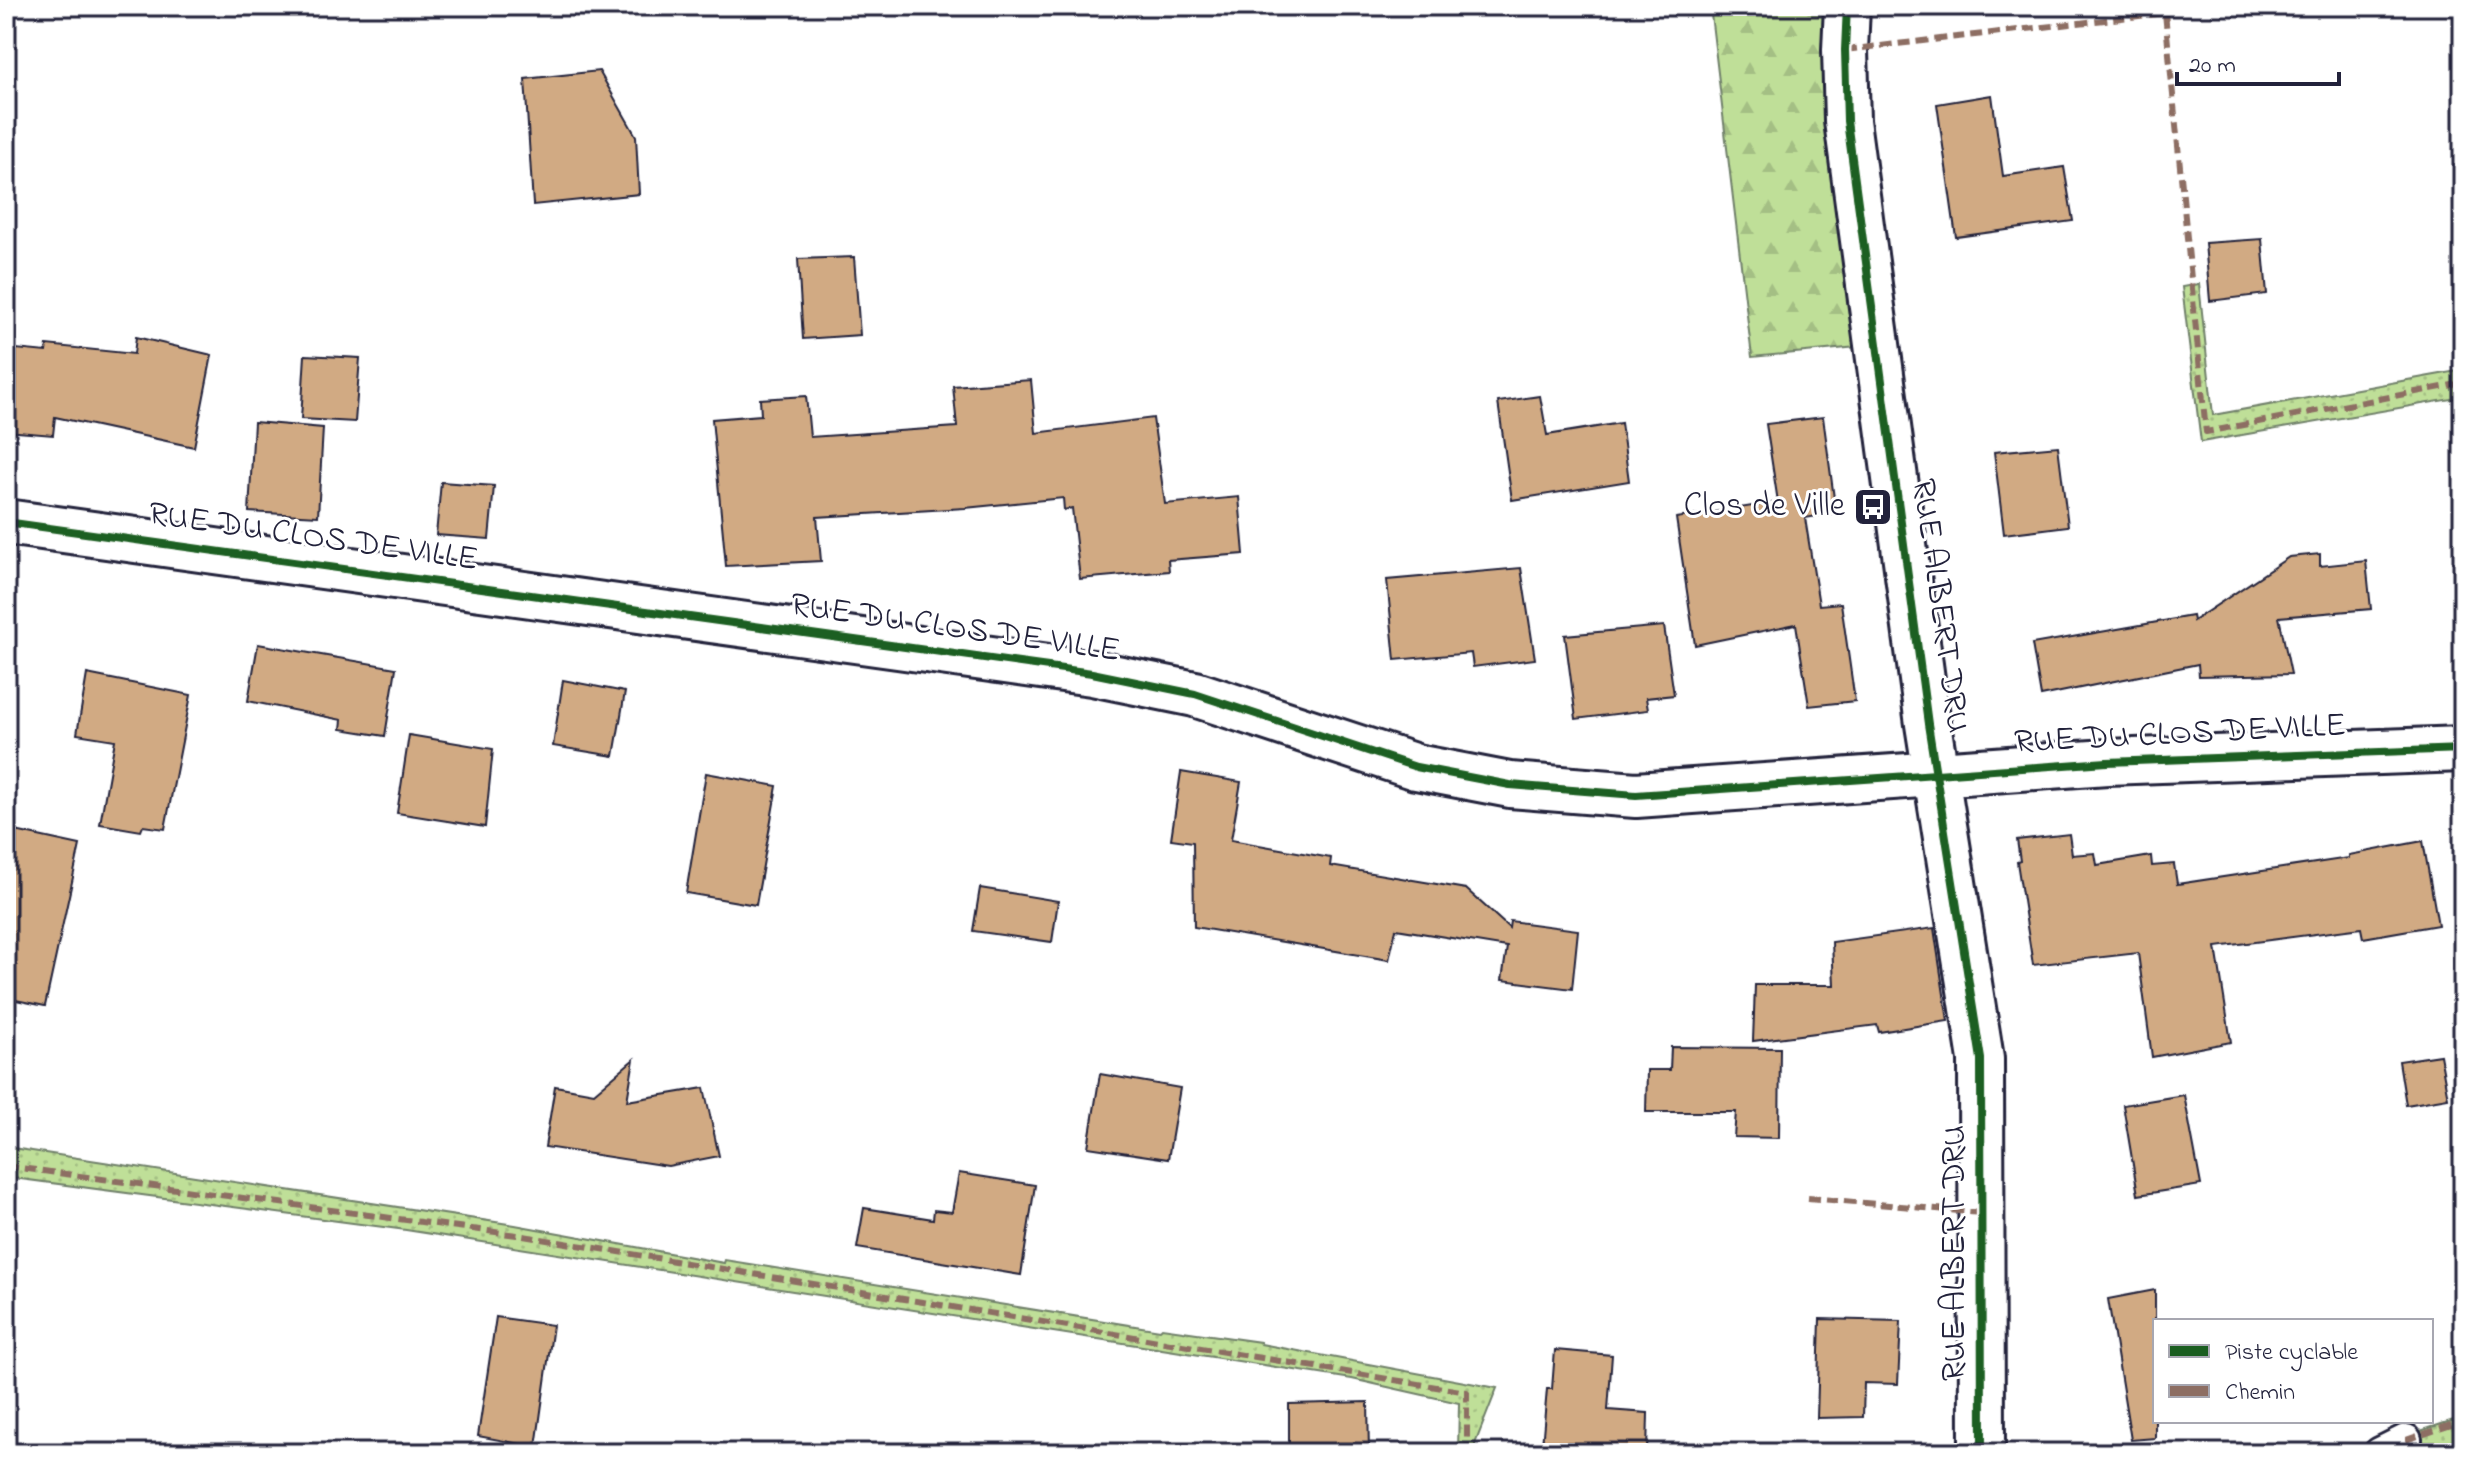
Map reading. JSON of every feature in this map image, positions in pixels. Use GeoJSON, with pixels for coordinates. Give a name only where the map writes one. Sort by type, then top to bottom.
{"type":"FeatureCollection","features":[{"type":"Feature","properties":{"kind":"street","name":"RUE ALBERT DRU"},"geometry":{"type":"LineString","coordinates":[[1847,6],[1847,121],[1935,775],[1981,1059],[1982,1453]]}},
{"type":"Feature","properties":{"kind":"street","name":"RUE DU CLOS DE VILLE"},"geometry":{"type":"LineString","coordinates":[[6,522],[1092,673],[1195,694],[1416,767],[1510,785],[1636,795],[2107,762],[2463,749]]}},
{"type":"Feature","properties":{"kind":"green space"},"geometry":{"type":"Polygon","coordinates":[[[1710,6],[1847,6],[1878,345],[1752,357],[1710,6]]]}},
{"type":"Feature","properties":{"kind":"green space"},"geometry":{"type":"Polygon","coordinates":[[[2199,284],[2213,415],[2463,370],[2463,397],[2201,442],[2182,287],[2199,284]]]}},
{"type":"Feature","properties":{"kind":"green space"},"geometry":{"type":"Polygon","coordinates":[[[6,1147],[515,1225],[724,1263],[725,1260],[1160,1330],[1260,1342],[1497,1388],[1475,1444],[1475,1453],[1458,1453],[1459,1403],[1352,1379],[406,1230],[6,1177],[6,1147]]]}},
{"type":"Feature","properties":{"kind":"green space"},"geometry":{"type":"Polygon","coordinates":[[[2463,1417],[2463,1446],[2441,1453],[2410,1453],[2411,1434],[2463,1417]]]}},
{"type":"Feature","properties":{"kind":"building"},"geometry":{"type":"Polygon","coordinates":[[[599,71],[636,136],[639,194],[533,205],[525,79],[599,71]]]}},
{"type":"Feature","properties":{"kind":"building"},"geometry":{"type":"Polygon","coordinates":[[[1992,95],[2003,176],[2064,167],[2073,221],[1956,237],[1937,104],[1992,95]]]}},
{"type":"Feature","properties":{"kind":"building"},"geometry":{"type":"Polygon","coordinates":[[[2262,239],[2267,294],[2210,301],[2205,243],[2262,239]]]}},
{"type":"Feature","properties":{"kind":"building"},"geometry":{"type":"Polygon","coordinates":[[[854,257],[860,335],[803,339],[798,259],[854,257]]]}},
{"type":"Feature","properties":{"kind":"building"},"geometry":{"type":"Polygon","coordinates":[[[136,337],[212,355],[194,447],[55,417],[53,435],[6,431],[6,348],[46,352],[47,345],[134,354],[136,337]]]}},
{"type":"Feature","properties":{"kind":"building"},"geometry":{"type":"Polygon","coordinates":[[[305,355],[360,358],[355,422],[301,419],[305,355]]]}},
{"type":"Feature","properties":{"kind":"building"},"geometry":{"type":"Polygon","coordinates":[[[1031,380],[1036,433],[1153,418],[1165,504],[1239,497],[1244,554],[1168,560],[1169,571],[1080,579],[1072,508],[1064,510],[1063,498],[965,508],[817,517],[821,561],[726,566],[712,419],[761,415],[760,399],[806,396],[810,437],[957,427],[953,386],[1031,380]]]}},
{"type":"Feature","properties":{"kind":"building"},"geometry":{"type":"Polygon","coordinates":[[[1540,396],[1547,435],[1621,423],[1629,481],[1512,500],[1498,402],[1540,396]]]}},
{"type":"Feature","properties":{"kind":"building"},"geometry":{"type":"Polygon","coordinates":[[[1823,417],[1836,513],[1805,518],[1819,605],[1841,603],[1855,701],[1809,706],[1796,624],[1695,645],[1676,518],[1778,502],[1766,424],[1823,417]]]}},
{"type":"Feature","properties":{"kind":"building"},"geometry":{"type":"Polygon","coordinates":[[[254,422],[323,428],[318,516],[249,512],[254,422]]]}},
{"type":"Feature","properties":{"kind":"building"},"geometry":{"type":"Polygon","coordinates":[[[2058,446],[2068,526],[2004,534],[1994,452],[2058,446]]]}},
{"type":"Feature","properties":{"kind":"building"},"geometry":{"type":"Polygon","coordinates":[[[441,482],[494,486],[489,539],[436,535],[441,482]]]}},
{"type":"Feature","properties":{"kind":"building"},"geometry":{"type":"Polygon","coordinates":[[[2320,554],[2320,566],[2366,561],[2371,609],[2279,617],[2291,674],[2199,676],[2198,664],[2041,696],[2032,644],[2192,616],[2193,621],[2289,557],[2320,554]]]}},
{"type":"Feature","properties":{"kind":"building"},"geometry":{"type":"Polygon","coordinates":[[[1521,568],[1535,659],[1473,667],[1471,653],[1395,660],[1387,580],[1521,568]]]}},
{"type":"Feature","properties":{"kind":"building"},"geometry":{"type":"Polygon","coordinates":[[[1664,626],[1674,695],[1646,698],[1648,710],[1576,719],[1565,635],[1664,626]]]}},
{"type":"Feature","properties":{"kind":"building"},"geometry":{"type":"Polygon","coordinates":[[[258,644],[396,668],[385,736],[341,729],[342,720],[248,701],[258,644]]]}},
{"type":"Feature","properties":{"kind":"building"},"geometry":{"type":"Polygon","coordinates":[[[87,674],[191,695],[165,829],[143,826],[141,831],[100,824],[115,740],[77,734],[87,674]]]}},
{"type":"Feature","properties":{"kind":"building"},"geometry":{"type":"Polygon","coordinates":[[[563,680],[625,692],[614,756],[553,746],[563,680]]]}},
{"type":"Feature","properties":{"kind":"building"},"geometry":{"type":"Polygon","coordinates":[[[409,735],[493,749],[485,827],[397,813],[409,735]]]}},
{"type":"Feature","properties":{"kind":"building"},"geometry":{"type":"Polygon","coordinates":[[[1181,772],[1241,782],[1231,840],[1331,858],[1330,866],[1466,889],[1509,928],[1510,921],[1578,930],[1572,989],[1502,980],[1507,947],[1396,929],[1389,960],[1194,927],[1193,842],[1171,839],[1181,772]]]}},
{"type":"Feature","properties":{"kind":"building"},"geometry":{"type":"Polygon","coordinates":[[[706,773],[777,786],[756,905],[686,893],[706,773]]]}},
{"type":"Feature","properties":{"kind":"building"},"geometry":{"type":"Polygon","coordinates":[[[6,829],[80,845],[45,1006],[6,998],[6,829]]]}},
{"type":"Feature","properties":{"kind":"building"},"geometry":{"type":"Polygon","coordinates":[[[2069,834],[2072,855],[2095,853],[2097,865],[2151,856],[2152,866],[2174,864],[2177,884],[2349,858],[2349,855],[2423,841],[2438,925],[2363,938],[2361,928],[2216,947],[2231,1042],[2152,1057],[2138,953],[2033,965],[2017,862],[2020,861],[2017,840],[2069,834]]]}},
{"type":"Feature","properties":{"kind":"building"},"geometry":{"type":"Polygon","coordinates":[[[980,888],[1058,901],[1052,942],[973,931],[980,888]]]}},
{"type":"Feature","properties":{"kind":"building"},"geometry":{"type":"Polygon","coordinates":[[[1934,928],[1948,1021],[1879,1032],[1877,1025],[1753,1041],[1755,985],[1834,985],[1832,942],[1934,928]]]}},
{"type":"Feature","properties":{"kind":"building"},"geometry":{"type":"Polygon","coordinates":[[[1671,1047],[1780,1048],[1779,1138],[1734,1137],[1736,1112],[1646,1112],[1647,1070],[1670,1070],[1671,1047]]]}},
{"type":"Feature","properties":{"kind":"building"},"geometry":{"type":"Polygon","coordinates":[[[2440,1055],[2448,1098],[2406,1105],[2399,1061],[2440,1055]]]}},
{"type":"Feature","properties":{"kind":"building"},"geometry":{"type":"Polygon","coordinates":[[[634,1059],[627,1101],[704,1088],[719,1156],[668,1166],[545,1147],[555,1086],[594,1093],[634,1059]]]}},
{"type":"Feature","properties":{"kind":"building"},"geometry":{"type":"Polygon","coordinates":[[[1100,1074],[1180,1088],[1168,1159],[1088,1147],[1100,1074]]]}},
{"type":"Feature","properties":{"kind":"building"},"geometry":{"type":"Polygon","coordinates":[[[2184,1095],[2201,1185],[2138,1195],[2123,1105],[2184,1095]]]}},
{"type":"Feature","properties":{"kind":"building"},"geometry":{"type":"Polygon","coordinates":[[[959,1173],[1035,1185],[1021,1275],[857,1248],[864,1208],[933,1219],[934,1210],[952,1212],[959,1173]]]}},
{"type":"Feature","properties":{"kind":"building"},"geometry":{"type":"Polygon","coordinates":[[[2155,1290],[2155,1438],[2131,1440],[2108,1299],[2155,1290]]]}},
{"type":"Feature","properties":{"kind":"building"},"geometry":{"type":"Polygon","coordinates":[[[496,1317],[553,1325],[536,1447],[478,1436],[496,1317]]]}},
{"type":"Feature","properties":{"kind":"building"},"geometry":{"type":"Polygon","coordinates":[[[1820,1319],[1901,1321],[1898,1384],[1864,1383],[1863,1417],[1817,1418],[1820,1319]]]}},
{"type":"Feature","properties":{"kind":"building"},"geometry":{"type":"Polygon","coordinates":[[[1555,1350],[1612,1355],[1608,1410],[1648,1413],[1647,1453],[1565,1453],[1566,1448],[1542,1446],[1547,1389],[1552,1389],[1555,1350]]]}},
{"type":"Feature","properties":{"kind":"building"},"geometry":{"type":"Polygon","coordinates":[[[1368,1402],[1369,1453],[1289,1453],[1289,1404],[1368,1402]]]}},
{"type":"Feature","properties":{"kind":"marked path"},"geometry":{"type":"LineString","coordinates":[[1845,50],[2165,13],[2206,432],[2463,383]]}},
{"type":"Feature","properties":{"kind":"marked path"},"geometry":{"type":"LineString","coordinates":[[6,1166],[517,1235],[1467,1392],[1467,1453]]}},
{"type":"Feature","properties":{"kind":"marked path"},"geometry":{"type":"LineString","coordinates":[[1808,1198],[1982,1213]]}},
{"type":"Feature","properties":{"kind":"marked path"},"geometry":{"type":"LineString","coordinates":[[2406,1440],[2463,1421]]}},
{"type":"Feature","properties":{"kind":"cycle path"},"geometry":{"type":"LineString","coordinates":[[1847,6],[1847,121],[1928,724],[1981,1059],[1982,1453]]}},
{"type":"Feature","properties":{"kind":"cycle path"},"geometry":{"type":"LineString","coordinates":[[6,522],[1092,673],[1195,694],[1416,767],[1510,785],[1636,795],[2107,762],[2463,749]]}},
{"type":"Feature","properties":{"kind":"place","name":"Clos de Ville"},"geometry":{"type":"Point","coordinates":[1873,507]}}]}
